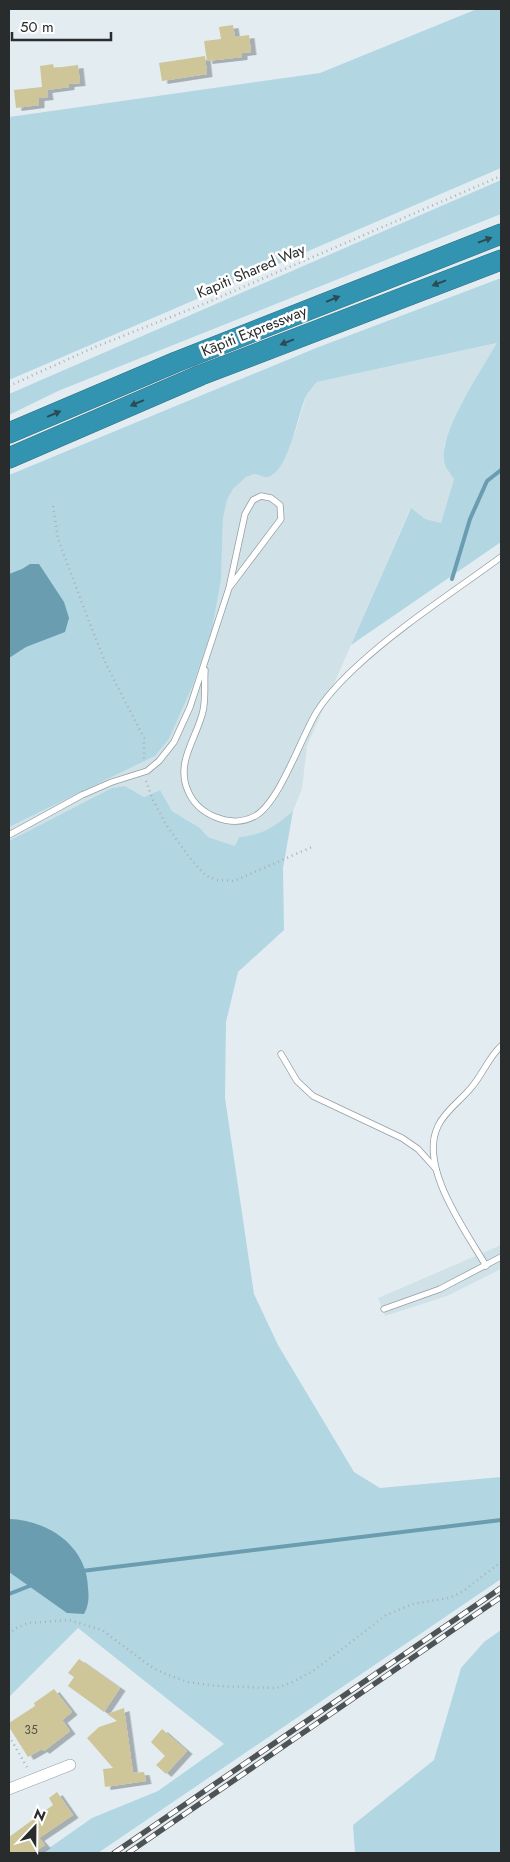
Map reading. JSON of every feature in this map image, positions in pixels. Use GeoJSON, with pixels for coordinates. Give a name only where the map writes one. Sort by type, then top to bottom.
{"type":"FeatureCollection","features":[{"type":"Feature","properties":{"kind":"highway","name":"Kāpiti Expressway"},"geometry":{"type":"LineString","coordinates":[[9,433],[176,362],[501,234]]}},
{"type":"Feature","properties":{"kind":"highway","name":"Kāpiti Expressway"},"geometry":{"type":"LineString","coordinates":[[9,458],[200,375],[501,260]]}},
{"type":"Feature","properties":{"kind":"street"},"geometry":{"type":"LineString","coordinates":[[9,1789],[70,1765]]}},
{"type":"Feature","properties":{"kind":"lane"},"geometry":{"type":"LineString","coordinates":[[9,836],[82,795],[112,782],[142,773],[159,761],[174,742],[190,707],[206,662],[229,588],[245,514],[253,500],[261,496],[271,498],[280,505],[281,519],[229,588]]}},
{"type":"Feature","properties":{"kind":"lane"},"geometry":{"type":"LineString","coordinates":[[206,662],[203,711],[187,752],[184,766],[187,790],[197,805],[214,816],[232,821],[248,819],[256,816],[270,802],[279,788],[322,702],[374,650],[501,557]]}},
{"type":"Feature","properties":{"kind":"lane"},"geometry":{"type":"LineString","coordinates":[[486,1266],[448,1199],[436,1169],[433,1140],[444,1116],[470,1090],[501,1046]]}},
{"type":"Feature","properties":{"kind":"lane"},"geometry":{"type":"LineString","coordinates":[[281,1054],[297,1081],[313,1096],[402,1138],[418,1149],[436,1169]]}},
{"type":"Feature","properties":{"kind":"lane"},"geometry":{"type":"LineString","coordinates":[[384,1309],[440,1289],[501,1257]]}},
{"type":"Feature","properties":{"kind":"path","name":"Kapiti Shared Way"},"geometry":{"type":"LineString","coordinates":[[9,386],[95,347],[206,303],[501,176]]}},
{"type":"Feature","properties":{"kind":"path"},"geometry":{"type":"LineString","coordinates":[[53,506],[58,539],[90,624],[106,664],[144,738],[142,773],[165,823],[189,857],[206,876],[218,880],[234,881],[312,847]]}},
{"type":"Feature","properties":{"kind":"path"},"geometry":{"type":"LineString","coordinates":[[9,1635],[14,1629],[28,1623],[70,1620],[102,1630],[150,1666],[188,1682],[215,1686],[276,1688],[291,1683],[316,1669],[386,1615],[413,1604],[449,1598],[470,1586],[501,1562]]}},
{"type":"Feature","properties":{"kind":"path"},"geometry":{"type":"LineString","coordinates":[[9,1736],[34,1778]]}},
{"type":"Feature","properties":{"kind":"shaded area"},"geometry":{"type":"Polygon","coordinates":[[[477,9],[501,9],[501,168],[9,380],[9,117],[320,73],[477,9]]]}},
{"type":"Feature","properties":{"kind":"shaded area"},"geometry":{"type":"Polygon","coordinates":[[[501,180],[501,214],[58,391],[9,415],[9,394],[501,180]]]}},
{"type":"Feature","properties":{"kind":"shaded area"},"geometry":{"type":"Polygon","coordinates":[[[501,278],[501,542],[351,645],[411,508],[425,519],[441,523],[454,479],[444,461],[445,446],[449,432],[455,416],[497,343],[317,382],[305,398],[287,454],[275,473],[268,477],[254,474],[246,477],[233,489],[227,500],[223,518],[221,580],[212,629],[193,685],[169,739],[155,756],[9,827],[9,475],[316,348],[501,278]]]}},
{"type":"Feature","properties":{"kind":"shaded area"},"geometry":{"type":"Polygon","coordinates":[[[498,343],[460,407],[444,445],[448,472],[454,479],[441,524],[425,519],[410,509],[307,746],[302,789],[293,811],[269,830],[251,836],[239,837],[235,846],[208,837],[200,828],[172,811],[160,790],[144,797],[125,786],[113,788],[9,841],[9,827],[155,756],[169,739],[193,685],[212,629],[221,580],[223,518],[227,500],[233,489],[246,477],[254,474],[266,477],[295,433],[306,396],[317,382],[498,343]]]}},
{"type":"Feature","properties":{"kind":"shaded area"},"geometry":{"type":"Polygon","coordinates":[[[30,564],[39,564],[64,602],[69,618],[65,632],[26,647],[9,658],[9,574],[30,564]]]}},
{"type":"Feature","properties":{"kind":"shaded area"},"geometry":{"type":"Polygon","coordinates":[[[125,786],[144,797],[160,790],[172,811],[200,828],[208,837],[235,846],[239,837],[263,832],[293,811],[283,868],[284,930],[238,972],[226,1022],[225,1098],[254,1294],[278,1345],[354,1472],[380,1488],[501,1477],[501,1579],[98,1853],[42,1853],[92,1818],[158,1791],[224,1744],[78,1628],[9,1697],[9,841],[112,788],[125,786]]]}},
{"type":"Feature","properties":{"kind":"shaded area"},"geometry":{"type":"Polygon","coordinates":[[[501,1245],[501,1269],[447,1296],[385,1316],[378,1298],[501,1245]]]}},
{"type":"Feature","properties":{"kind":"shaded area"},"geometry":{"type":"Polygon","coordinates":[[[9,1519],[38,1524],[63,1538],[73,1548],[81,1560],[86,1573],[88,1598],[84,1614],[67,1613],[9,1572],[9,1519]]]}},
{"type":"Feature","properties":{"kind":"shaded area"},"geometry":{"type":"Polygon","coordinates":[[[501,1630],[501,1853],[355,1853],[353,1825],[434,1760],[461,1668],[484,1642],[501,1630]]]}},
{"type":"Feature","properties":{"kind":"building"},"geometry":{"type":"Polygon","coordinates":[[[233,25],[235,37],[249,35],[251,52],[242,53],[242,57],[207,61],[204,41],[221,39],[219,27],[233,25]]]}},
{"type":"Feature","properties":{"kind":"building"},"geometry":{"type":"Polygon","coordinates":[[[205,56],[207,74],[162,81],[159,63],[205,56]]]}},
{"type":"Feature","properties":{"kind":"building"},"geometry":{"type":"Polygon","coordinates":[[[53,64],[54,68],[78,65],[80,83],[69,84],[69,87],[47,90],[48,97],[39,98],[39,105],[16,108],[14,90],[42,87],[40,66],[53,64]]]}},
{"type":"Feature","properties":{"kind":"building"},"geometry":{"type":"Polygon","coordinates":[[[79,1659],[120,1688],[104,1712],[68,1686],[74,1677],[68,1673],[79,1659]]]}},
{"type":"Feature","properties":{"kind":"building"},"geometry":{"type":"Polygon","coordinates":[[[54,1689],[72,1712],[62,1720],[70,1731],[44,1751],[42,1749],[28,1757],[9,1727],[9,1723],[35,1706],[34,1703],[54,1689]]]}},
{"type":"Feature","properties":{"kind":"building"},"geometry":{"type":"Polygon","coordinates":[[[124,1708],[133,1773],[144,1772],[146,1781],[105,1787],[103,1769],[113,1768],[87,1738],[99,1727],[117,1721],[107,1714],[124,1708]]]}},
{"type":"Feature","properties":{"kind":"building"},"geometry":{"type":"Polygon","coordinates":[[[162,1729],[187,1751],[166,1774],[156,1765],[165,1756],[151,1742],[162,1729]]]}},
{"type":"Feature","properties":{"kind":"building"},"geometry":{"type":"Polygon","coordinates":[[[57,1792],[73,1815],[39,1838],[45,1845],[33,1853],[9,1853],[9,1837],[53,1805],[49,1798],[57,1792]]]}},
{"type":"Feature","properties":{"kind":"waterway"},"geometry":{"type":"LineString","coordinates":[[452,579],[470,519],[487,481],[501,470]]}},
{"type":"Feature","properties":{"kind":"waterway"},"geometry":{"type":"LineString","coordinates":[[82,1571],[501,1520]]}},
{"type":"Feature","properties":{"kind":"waterway"},"geometry":{"type":"LineString","coordinates":[[9,1594],[32,1585]]}},
{"type":"Feature","properties":{"kind":"railway"},"geometry":{"type":"LineString","coordinates":[[114,1853],[501,1588]]}},
{"type":"Feature","properties":{"kind":"railway"},"geometry":{"type":"LineString","coordinates":[[128,1853],[501,1597]]}}]}
